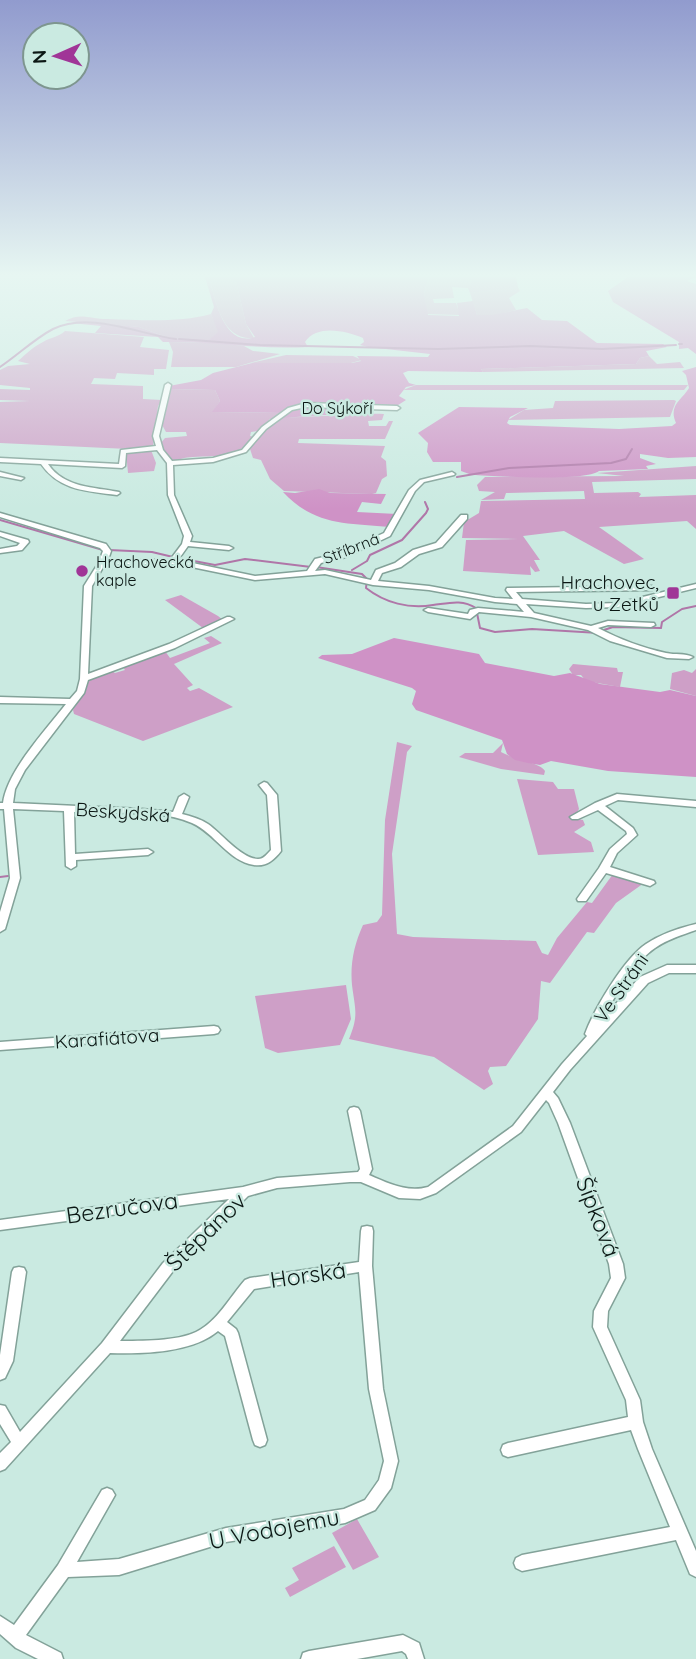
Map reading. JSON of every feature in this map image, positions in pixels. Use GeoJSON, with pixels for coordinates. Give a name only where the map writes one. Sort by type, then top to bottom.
{"type":"FeatureCollection","features":[{"type":"Feature","properties":{"kind":"street"},"geometry":{"type":"LineString","coordinates":[[168,385],[156,436],[159,448],[170,463],[171,495],[186,529],[186,544],[174,559]]}},
{"type":"Feature","properties":{"kind":"street","name":"Do Sýkoří"},"geometry":{"type":"LineString","coordinates":[[170,463],[213,460],[244,452],[264,428],[290,409],[306,405],[397,408]]}},
{"type":"Feature","properties":{"kind":"street"},"geometry":{"type":"LineString","coordinates":[[0,460],[122,466],[123,451],[159,448]]}},
{"type":"Feature","properties":{"kind":"street"},"geometry":{"type":"LineString","coordinates":[[43,462],[50,475],[64,485],[117,493]]}},
{"type":"Feature","properties":{"kind":"street"},"geometry":{"type":"LineString","coordinates":[[0,474],[21,478]]}},
{"type":"Feature","properties":{"kind":"street","name":"Stříbrná"},"geometry":{"type":"LineString","coordinates":[[311,569],[317,561],[343,555],[387,534],[412,490],[422,481],[452,474]]}},
{"type":"Feature","properties":{"kind":"street"},"geometry":{"type":"LineString","coordinates":[[369,582],[379,572],[398,565],[416,552],[439,545],[464,517]]}},
{"type":"Feature","properties":{"kind":"street"},"geometry":{"type":"LineString","coordinates":[[0,929],[15,878],[4,806],[14,779],[81,691],[84,679],[88,589],[107,550],[3,519]]}},
{"type":"Feature","properties":{"kind":"street"},"geometry":{"type":"LineString","coordinates":[[0,534],[22,540],[24,544],[19,548],[0,551]]}},
{"type":"Feature","properties":{"kind":"street"},"geometry":{"type":"LineString","coordinates":[[186,544],[229,548]]}},
{"type":"Feature","properties":{"kind":"street"},"geometry":{"type":"LineString","coordinates":[[103,562],[134,564],[174,559],[255,578],[311,569],[369,582],[429,587],[522,602],[608,606],[696,586]]}},
{"type":"Feature","properties":{"kind":"street"},"geometry":{"type":"LineString","coordinates":[[531,615],[510,590],[652,588]]}},
{"type":"Feature","properties":{"kind":"street"},"geometry":{"type":"LineString","coordinates":[[428,610],[456,617],[470,617],[477,611],[531,615],[597,632],[667,656],[689,657]]}},
{"type":"Feature","properties":{"kind":"street"},"geometry":{"type":"LineString","coordinates":[[84,679],[172,646],[230,619]]}},
{"type":"Feature","properties":{"kind":"street"},"geometry":{"type":"LineString","coordinates":[[597,632],[608,624],[651,625]]}},
{"type":"Feature","properties":{"kind":"street"},"geometry":{"type":"LineString","coordinates":[[0,700],[74,702]]}},
{"type":"Feature","properties":{"kind":"street","name":"Beskydská"},"geometry":{"type":"LineString","coordinates":[[4,806],[33,805],[177,814],[201,823],[244,860],[269,859],[276,851],[272,795],[264,785]]}},
{"type":"Feature","properties":{"kind":"street"},"geometry":{"type":"LineString","coordinates":[[177,814],[184,797]]}},
{"type":"Feature","properties":{"kind":"street"},"geometry":{"type":"LineString","coordinates":[[575,817],[612,798],[696,804]]}},
{"type":"Feature","properties":{"kind":"street"},"geometry":{"type":"LineString","coordinates":[[582,894],[604,869],[613,851],[631,837],[632,833],[598,805]]}},
{"type":"Feature","properties":{"kind":"street"},"geometry":{"type":"LineString","coordinates":[[69,809],[71,861],[148,854]]}},
{"type":"Feature","properties":{"kind":"street"},"geometry":{"type":"LineString","coordinates":[[604,869],[651,882]]}},
{"type":"Feature","properties":{"kind":"street","name":"Ve Stráni"},"geometry":{"type":"LineString","coordinates":[[591,1038],[591,1031],[608,1000],[645,950],[672,934],[696,927]]}},
{"type":"Feature","properties":{"kind":"street","name":"Štěpánov"},"geometry":{"type":"LineString","coordinates":[[0,1464],[107,1347],[168,1266],[244,1192],[277,1184],[362,1177],[399,1193],[420,1194],[432,1190],[517,1129],[591,1038],[644,980],[667,969],[696,968]]}},
{"type":"Feature","properties":{"kind":"street","name":"Karafiátova"},"geometry":{"type":"LineString","coordinates":[[0,1046],[214,1030]]}},
{"type":"Feature","properties":{"kind":"street","name":"Šípková"},"geometry":{"type":"LineString","coordinates":[[546,1093],[554,1101],[564,1123],[616,1264],[618,1278],[601,1311],[600,1327],[633,1400],[636,1422],[696,1569]]}},
{"type":"Feature","properties":{"kind":"street"},"geometry":{"type":"LineString","coordinates":[[354,1111],[366,1169],[362,1177]]}},
{"type":"Feature","properties":{"kind":"street","name":"Bezručova"},"geometry":{"type":"LineString","coordinates":[[0,1225],[244,1192]]}},
{"type":"Feature","properties":{"kind":"street","name":"U Vodojemu"},"geometry":{"type":"LineString","coordinates":[[64,1570],[119,1567],[226,1535],[345,1516],[370,1505],[386,1483],[391,1461],[376,1389],[365,1266],[367,1231]]}},
{"type":"Feature","properties":{"kind":"street","name":"Horská"},"geometry":{"type":"LineString","coordinates":[[107,1347],[128,1348],[200,1337],[217,1323],[250,1283],[365,1266]]}},
{"type":"Feature","properties":{"kind":"street"},"geometry":{"type":"LineString","coordinates":[[0,1374],[6,1361],[19,1272]]}},
{"type":"Feature","properties":{"kind":"street"},"geometry":{"type":"LineString","coordinates":[[217,1323],[231,1333],[260,1440]]}},
{"type":"Feature","properties":{"kind":"street"},"geometry":{"type":"LineString","coordinates":[[0,1410],[19,1443]]}},
{"type":"Feature","properties":{"kind":"street"},"geometry":{"type":"LineString","coordinates":[[508,1450],[636,1422]]}},
{"type":"Feature","properties":{"kind":"street"},"geometry":{"type":"LineString","coordinates":[[55,1659],[5,1631],[64,1570],[107,1495]]}},
{"type":"Feature","properties":{"kind":"street"},"geometry":{"type":"LineString","coordinates":[[523,1563],[680,1532]]}},
{"type":"Feature","properties":{"kind":"street"},"geometry":{"type":"LineString","coordinates":[[309,1659],[403,1643],[413,1649],[416,1659]]}},
{"type":"Feature","properties":{"kind":"shaded area"},"geometry":{"type":"Polygon","coordinates":[[[26,354],[168,354],[166,369],[154,369],[154,375],[117,373],[115,379],[94,378],[91,384],[143,386],[143,399],[162,400],[158,406],[153,446],[128,449],[0,443],[0,402],[30,401],[0,400],[0,389],[30,390],[0,385],[0,370],[8,366],[30,364],[18,361],[26,354]]]}},
{"type":"Feature","properties":{"kind":"shaded area"},"geometry":{"type":"Polygon","coordinates":[[[173,354],[279,354],[236,367],[171,367],[173,354]]]}},
{"type":"Feature","properties":{"kind":"shaded area"},"geometry":{"type":"Polygon","coordinates":[[[430,354],[649,356],[640,358],[636,364],[481,369],[483,372],[408,371],[403,373],[409,383],[416,385],[406,387],[399,396],[406,400],[395,407],[343,407],[326,415],[281,418],[283,413],[212,412],[220,401],[215,390],[169,389],[169,386],[201,380],[213,373],[252,363],[352,363],[361,361],[357,356],[428,357],[430,354]]]}},
{"type":"Feature","properties":{"kind":"shaded area"},"geometry":{"type":"Polygon","coordinates":[[[286,355],[353,356],[362,360],[351,363],[251,363],[286,355]]]}},
{"type":"Feature","properties":{"kind":"shaded area"},"geometry":{"type":"Polygon","coordinates":[[[649,356],[657,364],[680,362],[684,368],[483,372],[481,369],[636,364],[640,358],[649,356]]]}},
{"type":"Feature","properties":{"kind":"shaded area"},"geometry":{"type":"Polygon","coordinates":[[[696,367],[696,457],[668,458],[640,454],[640,458],[656,464],[646,466],[648,469],[599,471],[558,477],[472,475],[461,471],[461,462],[433,462],[427,452],[428,443],[418,433],[459,407],[528,408],[510,417],[507,423],[510,425],[619,429],[672,426],[676,423],[675,407],[689,388],[686,375],[682,371],[696,367]]]}},
{"type":"Feature","properties":{"kind":"shaded area"},"geometry":{"type":"Polygon","coordinates":[[[416,385],[688,385],[684,390],[403,390],[416,385]]]}},
{"type":"Feature","properties":{"kind":"shaded area"},"geometry":{"type":"Polygon","coordinates":[[[170,389],[215,390],[220,401],[213,412],[284,413],[282,417],[384,414],[382,420],[368,421],[369,426],[386,426],[389,421],[393,421],[385,439],[299,439],[298,443],[385,446],[381,457],[386,461],[387,476],[382,479],[376,493],[372,494],[284,491],[270,479],[261,460],[253,458],[250,449],[277,419],[270,419],[258,431],[251,432],[250,436],[254,437],[233,453],[171,461],[160,444],[165,438],[187,436],[186,432],[166,432],[161,423],[170,389]]]}},
{"type":"Feature","properties":{"kind":"shaded area"},"geometry":{"type":"Polygon","coordinates":[[[555,401],[676,401],[670,417],[508,420],[524,410],[553,408],[555,401]]]}},
{"type":"Feature","properties":{"kind":"shaded area"},"geometry":{"type":"Polygon","coordinates":[[[151,450],[156,463],[154,471],[128,473],[126,452],[151,450]]]}},
{"type":"Feature","properties":{"kind":"shaded area"},"geometry":{"type":"Polygon","coordinates":[[[696,466],[696,479],[592,482],[594,493],[638,492],[641,494],[639,497],[696,495],[696,529],[687,521],[599,527],[644,559],[624,564],[564,531],[523,536],[540,560],[534,560],[540,571],[535,572],[530,566],[531,575],[463,571],[466,540],[518,539],[462,538],[464,522],[479,513],[481,501],[585,499],[584,491],[506,493],[504,499],[481,500],[495,492],[479,491],[477,485],[485,477],[624,476],[597,473],[696,466]]]}},
{"type":"Feature","properties":{"kind":"shaded area"},"geometry":{"type":"Polygon","coordinates":[[[319,489],[330,493],[386,494],[381,504],[362,502],[357,512],[397,514],[390,527],[332,521],[307,511],[283,492],[319,489]]]}},
{"type":"Feature","properties":{"kind":"shaded area"},"geometry":{"type":"Polygon","coordinates":[[[181,595],[223,620],[203,628],[165,600],[181,595]]]}},
{"type":"Feature","properties":{"kind":"shaded area"},"geometry":{"type":"Polygon","coordinates":[[[211,636],[222,643],[174,664],[193,685],[187,688],[190,691],[199,688],[233,707],[143,741],[74,714],[73,710],[83,694],[88,678],[111,670],[115,673],[125,670],[122,666],[165,651],[170,658],[210,643],[204,638],[211,636]]]}},
{"type":"Feature","properties":{"kind":"shaded area"},"geometry":{"type":"Polygon","coordinates":[[[394,638],[479,654],[485,663],[554,676],[570,673],[600,684],[660,692],[670,690],[696,696],[696,777],[608,771],[551,761],[540,765],[515,760],[507,754],[502,740],[416,710],[412,704],[416,691],[412,688],[318,658],[322,655],[352,654],[394,638]]]}},
{"type":"Feature","properties":{"kind":"shaded area"},"geometry":{"type":"Polygon","coordinates":[[[573,664],[617,668],[618,672],[623,672],[620,687],[586,681],[581,675],[573,675],[569,669],[573,664]]]}},
{"type":"Feature","properties":{"kind":"shaded area"},"geometry":{"type":"Polygon","coordinates":[[[696,669],[696,696],[670,689],[672,673],[684,670],[692,673],[696,669]]]}},
{"type":"Feature","properties":{"kind":"shaded area"},"geometry":{"type":"Polygon","coordinates":[[[397,742],[412,746],[407,752],[392,854],[397,934],[413,937],[536,941],[542,953],[548,955],[557,938],[587,902],[592,903],[613,874],[644,883],[616,903],[594,933],[587,932],[550,983],[541,981],[538,1019],[506,1066],[490,1067],[488,1071],[493,1084],[484,1090],[434,1057],[349,1039],[355,1018],[352,962],[355,947],[363,925],[377,922],[382,915],[385,820],[397,742]]]}},
{"type":"Feature","properties":{"kind":"shaded area"},"geometry":{"type":"Polygon","coordinates":[[[503,743],[501,752],[537,765],[545,771],[544,775],[501,769],[459,757],[465,753],[493,753],[503,743]]]}},
{"type":"Feature","properties":{"kind":"shaded area"},"geometry":{"type":"Polygon","coordinates":[[[517,779],[553,782],[558,789],[574,789],[579,809],[573,818],[583,820],[585,825],[574,832],[591,842],[594,852],[538,855],[517,779]]]}},
{"type":"Feature","properties":{"kind":"shaded area"},"geometry":{"type":"Polygon","coordinates":[[[346,985],[351,1019],[340,1045],[278,1053],[265,1048],[255,996],[346,985]]]}},
{"type":"Feature","properties":{"kind":"shaded area"},"geometry":{"type":"Polygon","coordinates":[[[357,1519],[379,1557],[353,1570],[332,1533],[357,1519]]]}},
{"type":"Feature","properties":{"kind":"shaded area"},"geometry":{"type":"Polygon","coordinates":[[[334,1546],[346,1567],[290,1597],[285,1588],[299,1580],[292,1568],[334,1546]]]}},
{"type":"Feature","properties":{"kind":"waterway"},"geometry":{"type":"LineString","coordinates":[[0,367],[17,354]]}},
{"type":"Feature","properties":{"kind":"waterway"},"geometry":{"type":"LineString","coordinates":[[457,477],[509,468],[611,463],[626,459],[632,449]]}},
{"type":"Feature","properties":{"kind":"waterway"},"geometry":{"type":"LineString","coordinates":[[352,570],[367,561],[370,555],[402,540],[426,513],[428,509],[425,502]]}},
{"type":"Feature","properties":{"kind":"waterway"},"geometry":{"type":"LineString","coordinates":[[0,520],[103,550]]}},
{"type":"Feature","properties":{"kind":"waterway"},"geometry":{"type":"LineString","coordinates":[[109,550],[152,552],[173,557]]}},
{"type":"Feature","properties":{"kind":"waterway"},"geometry":{"type":"LineString","coordinates":[[178,558],[215,565],[245,559],[311,567]]}},
{"type":"Feature","properties":{"kind":"waterway"},"geometry":{"type":"LineString","coordinates":[[316,567],[362,574],[367,579],[366,588],[381,598],[398,604],[424,606],[460,603],[476,608]]}},
{"type":"Feature","properties":{"kind":"waterway"},"geometry":{"type":"LineString","coordinates":[[604,630],[613,627],[661,628],[662,622],[682,609],[696,606]]}},
{"type":"Feature","properties":{"kind":"waterway"},"geometry":{"type":"LineString","coordinates":[[477,613],[480,628],[495,632],[532,629],[599,633]]}},
{"type":"Feature","properties":{"kind":"waterway"},"geometry":{"type":"LineString","coordinates":[[0,877],[8,876]]}},
{"type":"Feature","properties":{"kind":"place","name":"Hrachovecká kaple"},"geometry":{"type":"Point","coordinates":[82,571]}},
{"type":"Feature","properties":{"kind":"place","name":"Hrachovec, u Zetků"},"geometry":{"type":"Point","coordinates":[673,593]}}]}
